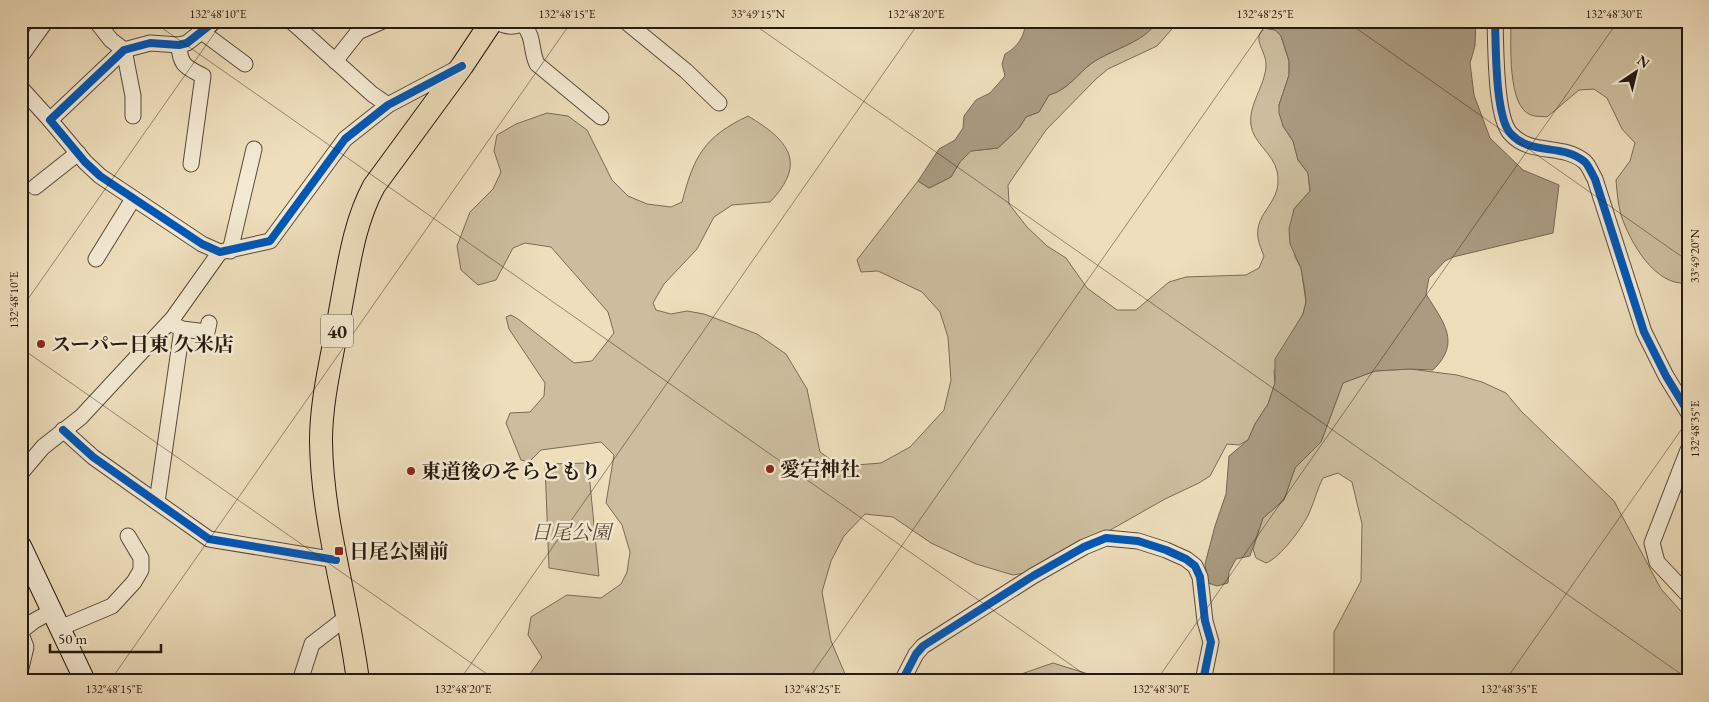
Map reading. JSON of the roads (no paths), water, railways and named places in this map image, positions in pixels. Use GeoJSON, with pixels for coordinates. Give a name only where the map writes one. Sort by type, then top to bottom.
{"type":"FeatureCollection","features":[{"type":"Feature","properties":{"kind":"main road","name":"40"},"geometry":{"type":"LineString","coordinates":[[358,681],[325,495],[321,439],[326,388],[357,224],[374,186],[494,21]]}},
{"type":"Feature","properties":{"kind":"main road"},"geometry":{"type":"LineString","coordinates":[[21,546],[85,681]]}},
{"type":"Feature","properties":{"kind":"street"},"geometry":{"type":"LineString","coordinates":[[21,56],[46,21]]}},
{"type":"Feature","properties":{"kind":"street"},"geometry":{"type":"LineString","coordinates":[[96,21],[112,40],[124,50],[133,96],[133,116]]}},
{"type":"Feature","properties":{"kind":"street"},"geometry":{"type":"LineString","coordinates":[[50,120],[124,50],[150,43],[179,45],[188,43],[215,21]]}},
{"type":"Feature","properties":{"kind":"street"},"geometry":{"type":"LineString","coordinates":[[291,21],[388,105]]}},
{"type":"Feature","properties":{"kind":"street"},"geometry":{"type":"LineString","coordinates":[[335,61],[358,32],[383,21]]}},
{"type":"Feature","properties":{"kind":"street"},"geometry":{"type":"LineString","coordinates":[[494,21],[504,26],[514,27],[525,22],[531,33],[532,54],[537,64],[600,117]]}},
{"type":"Feature","properties":{"kind":"street"},"geometry":{"type":"LineString","coordinates":[[624,21],[686,72],[719,104]]}},
{"type":"Feature","properties":{"kind":"street"},"geometry":{"type":"LineString","coordinates":[[1495,21],[1499,108],[1510,134],[1527,146],[1568,152],[1586,163],[1594,179],[1644,332],[1666,376],[1688,412]]}},
{"type":"Feature","properties":{"kind":"street"},"geometry":{"type":"LineString","coordinates":[[202,32],[245,64]]}},
{"type":"Feature","properties":{"kind":"street"},"geometry":{"type":"LineString","coordinates":[[179,45],[180,59],[191,70],[203,76],[191,164]]}},
{"type":"Feature","properties":{"kind":"street"},"geometry":{"type":"LineString","coordinates":[[21,88],[100,176],[202,244],[225,251],[270,241],[332,154],[345,139],[388,105],[462,66]]}},
{"type":"Feature","properties":{"kind":"street"},"geometry":{"type":"LineString","coordinates":[[21,473],[43,447],[81,417],[175,325],[225,251],[254,149]]}},
{"type":"Feature","properties":{"kind":"street"},"geometry":{"type":"LineString","coordinates":[[35,188],[78,153]]}},
{"type":"Feature","properties":{"kind":"street"},"geometry":{"type":"LineString","coordinates":[[96,259],[133,199]]}},
{"type":"Feature","properties":{"kind":"street"},"geometry":{"type":"LineString","coordinates":[[175,325],[207,332],[209,323]]}},
{"type":"Feature","properties":{"kind":"street"},"geometry":{"type":"LineString","coordinates":[[157,502],[175,325]]}},
{"type":"Feature","properties":{"kind":"street"},"geometry":{"type":"LineString","coordinates":[[63,430],[93,456],[209,539],[336,560]]}},
{"type":"Feature","properties":{"kind":"street"},"geometry":{"type":"LineString","coordinates":[[1688,450],[1652,543],[1657,562],[1688,595]]}},
{"type":"Feature","properties":{"kind":"street"},"geometry":{"type":"LineString","coordinates":[[21,668],[26,647],[21,632],[34,620],[56,619],[112,606],[134,582],[141,570],[141,558],[128,536]]}},
{"type":"Feature","properties":{"kind":"street"},"geometry":{"type":"LineString","coordinates":[[902,681],[916,654],[923,646],[1033,576],[1084,547],[1106,538],[1138,541],[1166,550],[1194,566],[1200,577],[1205,621],[1211,642],[1203,681]]}},
{"type":"Feature","properties":{"kind":"street"},"geometry":{"type":"LineString","coordinates":[[300,681],[312,644],[346,617]]}},
{"type":"Feature","properties":{"kind":"place","name":"スーパー日東 久米店"},"geometry":{"type":"Point","coordinates":[41,344]}},
{"type":"Feature","properties":{"kind":"place","name":"愛宕神社"},"geometry":{"type":"Point","coordinates":[770,469]}},
{"type":"Feature","properties":{"kind":"place","name":"東道後のそらともり"},"geometry":{"type":"Point","coordinates":[411,471]}},
{"type":"Feature","properties":{"kind":"place","name":"日尾公園前"},"geometry":{"type":"Point","coordinates":[339,551]}},
{"type":"Feature","properties":{"kind":"park label","name":"日尾公園"},"geometry":{"type":"Point","coordinates":[571,532]}}]}
